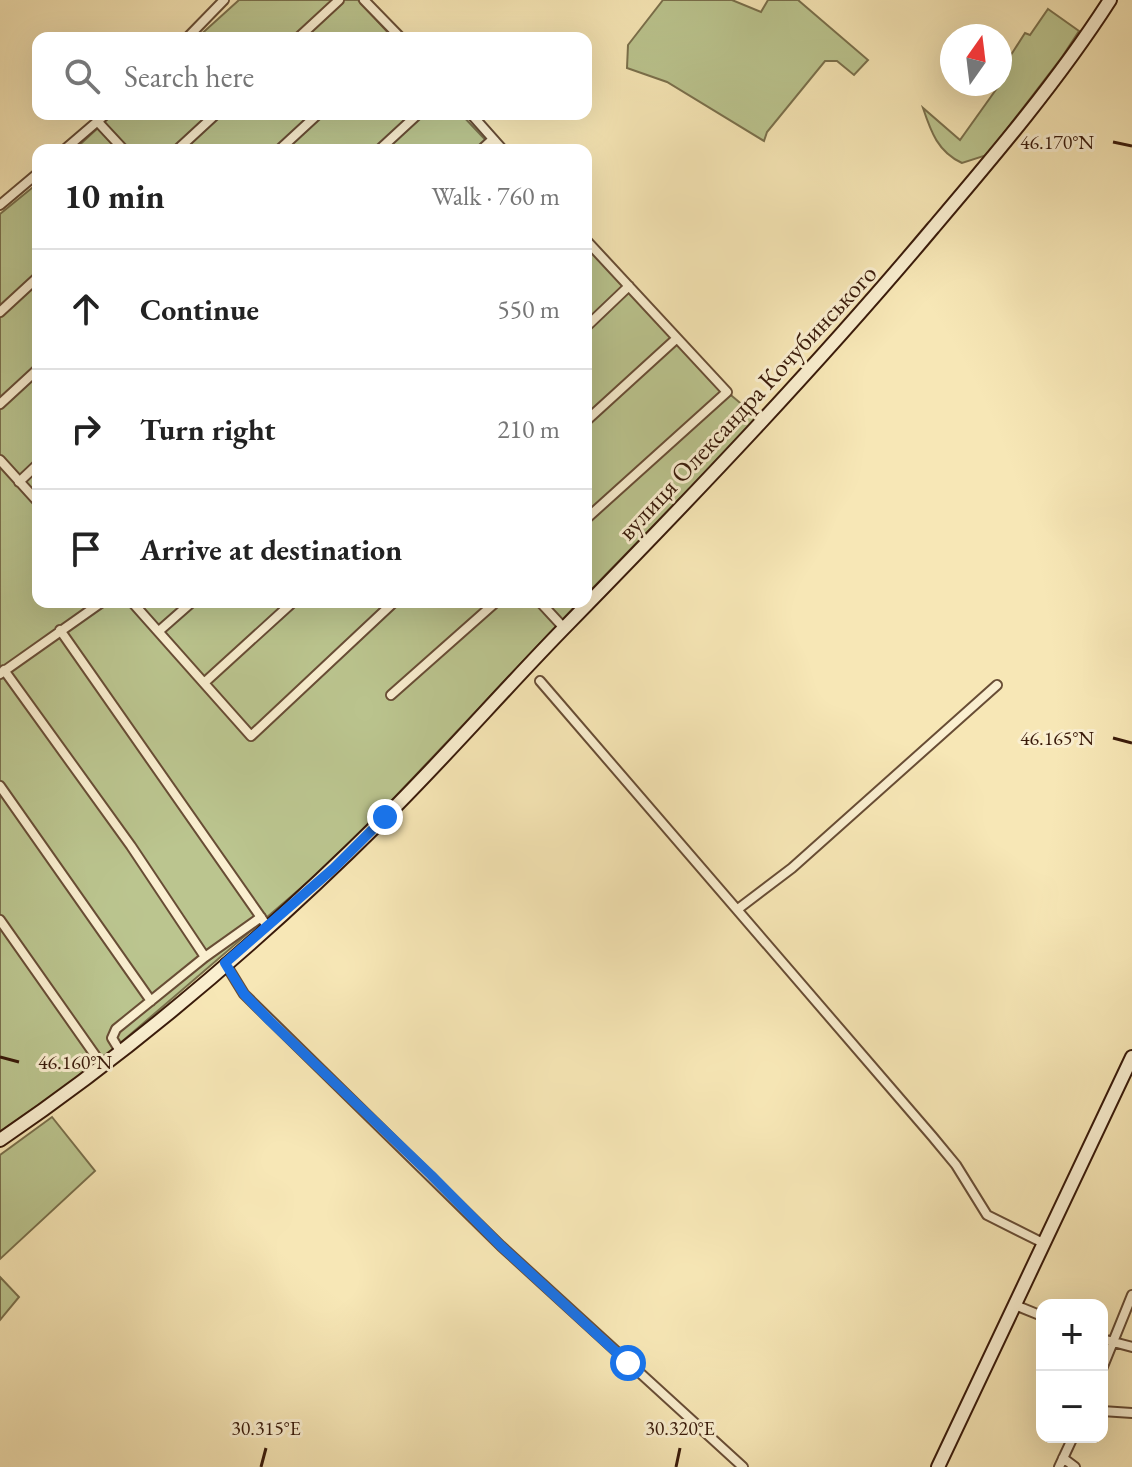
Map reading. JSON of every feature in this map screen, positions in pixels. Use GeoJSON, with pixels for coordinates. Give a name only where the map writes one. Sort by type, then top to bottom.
{"type":"FeatureCollection","features":[{"type":"Feature","properties":{"kind":"street"},"geometry":{"type":"LineString","coordinates":[[193,32],[224,0]]}},
{"type":"Feature","properties":{"kind":"street"},"geometry":{"type":"LineString","coordinates":[[304,32],[339,0]]}},
{"type":"Feature","properties":{"kind":"street"},"geometry":{"type":"LineString","coordinates":[[364,0],[395,32]]}},
{"type":"Feature","properties":{"kind":"street","name":"вулиця Олександра Кочубинського"},"geometry":{"type":"LineString","coordinates":[[592,599],[767,417],[884,289],[1083,42],[1110,0]]}},
{"type":"Feature","properties":{"kind":"street"},"geometry":{"type":"LineString","coordinates":[[184,144],[210,120]]}},
{"type":"Feature","properties":{"kind":"street"},"geometry":{"type":"LineString","coordinates":[[286,144],[312,120]]}},
{"type":"Feature","properties":{"kind":"street"},"geometry":{"type":"LineString","coordinates":[[386,144],[412,120]]}},
{"type":"Feature","properties":{"kind":"street"},"geometry":{"type":"LineString","coordinates":[[476,120],[498,144]]}},
{"type":"Feature","properties":{"kind":"street"},"geometry":{"type":"LineString","coordinates":[[71,144],[98,122],[118,144]]}},
{"type":"Feature","properties":{"kind":"street"},"geometry":{"type":"LineString","coordinates":[[488,144],[493,139]]}},
{"type":"Feature","properties":{"kind":"street"},"geometry":{"type":"LineString","coordinates":[[0,205],[32,178]]}},
{"type":"Feature","properties":{"kind":"street"},"geometry":{"type":"LineString","coordinates":[[592,246],[727,392],[592,514]]}},
{"type":"Feature","properties":{"kind":"street"},"geometry":{"type":"LineString","coordinates":[[0,312],[32,283]]}},
{"type":"Feature","properties":{"kind":"street"},"geometry":{"type":"LineString","coordinates":[[592,321],[629,286]]}},
{"type":"Feature","properties":{"kind":"street"},"geometry":{"type":"LineString","coordinates":[[592,416],[676,339]]}},
{"type":"Feature","properties":{"kind":"street"},"geometry":{"type":"LineString","coordinates":[[0,404],[32,375]]}},
{"type":"Feature","properties":{"kind":"street"},"geometry":{"type":"LineString","coordinates":[[0,460],[32,496]]}},
{"type":"Feature","properties":{"kind":"street"},"geometry":{"type":"LineString","coordinates":[[19,482],[32,470]]}},
{"type":"Feature","properties":{"kind":"street"},"geometry":{"type":"LineString","coordinates":[[93,608],[2,672],[131,846],[205,957]]}},
{"type":"Feature","properties":{"kind":"street"},"geometry":{"type":"LineString","coordinates":[[138,608],[251,736],[388,608]]}},
{"type":"Feature","properties":{"kind":"street"},"geometry":{"type":"LineString","coordinates":[[159,631],[185,608]]}},
{"type":"Feature","properties":{"kind":"street"},"geometry":{"type":"LineString","coordinates":[[204,683],[286,608]]}},
{"type":"Feature","properties":{"kind":"street"},"geometry":{"type":"LineString","coordinates":[[391,695],[489,608]]}},
{"type":"Feature","properties":{"kind":"street"},"geometry":{"type":"LineString","coordinates":[[546,608],[564,628]]}},
{"type":"Feature","properties":{"kind":"street","name":"вулиця Олександра Кочубинського"},"geometry":{"type":"LineString","coordinates":[[0,1140],[120,1051],[225,963],[264,922],[334,868],[583,608]]}},
{"type":"Feature","properties":{"kind":"street"},"geometry":{"type":"LineString","coordinates":[[60,630],[264,922],[205,957],[116,1029],[112,1038],[120,1051]]}},
{"type":"Feature","properties":{"kind":"street"},"geometry":{"type":"LineString","coordinates":[[540,681],[956,1165],[987,1215],[1045,1244]]}},
{"type":"Feature","properties":{"kind":"street"},"geometry":{"type":"LineString","coordinates":[[738,909],[792,868],[997,685]]}},
{"type":"Feature","properties":{"kind":"street"},"geometry":{"type":"LineString","coordinates":[[0,786],[151,1001]]}},
{"type":"Feature","properties":{"kind":"street"},"geometry":{"type":"LineString","coordinates":[[0,920],[102,1065]]}},
{"type":"Feature","properties":{"kind":"street"},"geometry":{"type":"LineString","coordinates":[[225,963],[244,994],[261,1012],[501,1246],[743,1467]]}},
{"type":"Feature","properties":{"kind":"street"},"geometry":{"type":"LineString","coordinates":[[938,1467],[1128,1076],[1132,1057]]}},
{"type":"Feature","properties":{"kind":"street"},"geometry":{"type":"LineString","coordinates":[[1108,1353],[1132,1295]]}},
{"type":"Feature","properties":{"kind":"street"},"geometry":{"type":"LineString","coordinates":[[1015,1305],[1036,1314]]}},
{"type":"Feature","properties":{"kind":"street"},"geometry":{"type":"LineString","coordinates":[[1108,1341],[1132,1347]]}},
{"type":"Feature","properties":{"kind":"street"},"geometry":{"type":"LineString","coordinates":[[1108,1411],[1132,1413]]}},
{"type":"Feature","properties":{"kind":"street"},"geometry":{"type":"LineString","coordinates":[[1070,1443],[1061,1462],[1075,1467]]}},
{"type":"Feature","properties":{"kind":"green space"},"geometry":{"type":"Polygon","coordinates":[[[239,0],[358,0],[387,32],[204,32],[239,0]]]}},
{"type":"Feature","properties":{"kind":"green space"},"geometry":{"type":"Polygon","coordinates":[[[663,0],[732,0],[761,12],[768,0],[798,0],[868,60],[854,75],[837,61],[825,61],[767,132],[764,141],[667,82],[627,68],[628,45],[663,0]]]}},
{"type":"Feature","properties":{"kind":"green space"},"geometry":{"type":"Polygon","coordinates":[[[1048,9],[1079,31],[987,155],[962,163],[947,153],[936,140],[923,108],[960,140],[991,96],[1012,96],[1012,53],[1025,33],[1030,35],[1048,9]]]}},
{"type":"Feature","properties":{"kind":"green space"},"geometry":{"type":"Polygon","coordinates":[[[106,120],[467,120],[489,144],[80,144],[106,120]]]}},
{"type":"Feature","properties":{"kind":"green space"},"geometry":{"type":"Polygon","coordinates":[[[32,188],[32,608],[573,608],[378,815],[316,875],[90,1069],[0,1132],[0,214],[32,188]]]}},
{"type":"Feature","properties":{"kind":"green space"},"geometry":{"type":"Polygon","coordinates":[[[592,252],[706,374],[758,418],[592,589],[592,252]]]}},
{"type":"Feature","properties":{"kind":"green space"},"geometry":{"type":"Polygon","coordinates":[[[52,1117],[95,1171],[0,1259],[0,1155],[52,1117]]]}},
{"type":"Feature","properties":{"kind":"green space"},"geometry":{"type":"Polygon","coordinates":[[[0,1277],[19,1297],[0,1320],[0,1277]]]}},
{"type":"Feature","properties":{"kind":"route"},"geometry":{"type":"LineString","coordinates":[[385,817],[334,868],[225,963],[244,994],[270,1021],[501,1246],[628,1363]]}}]}
